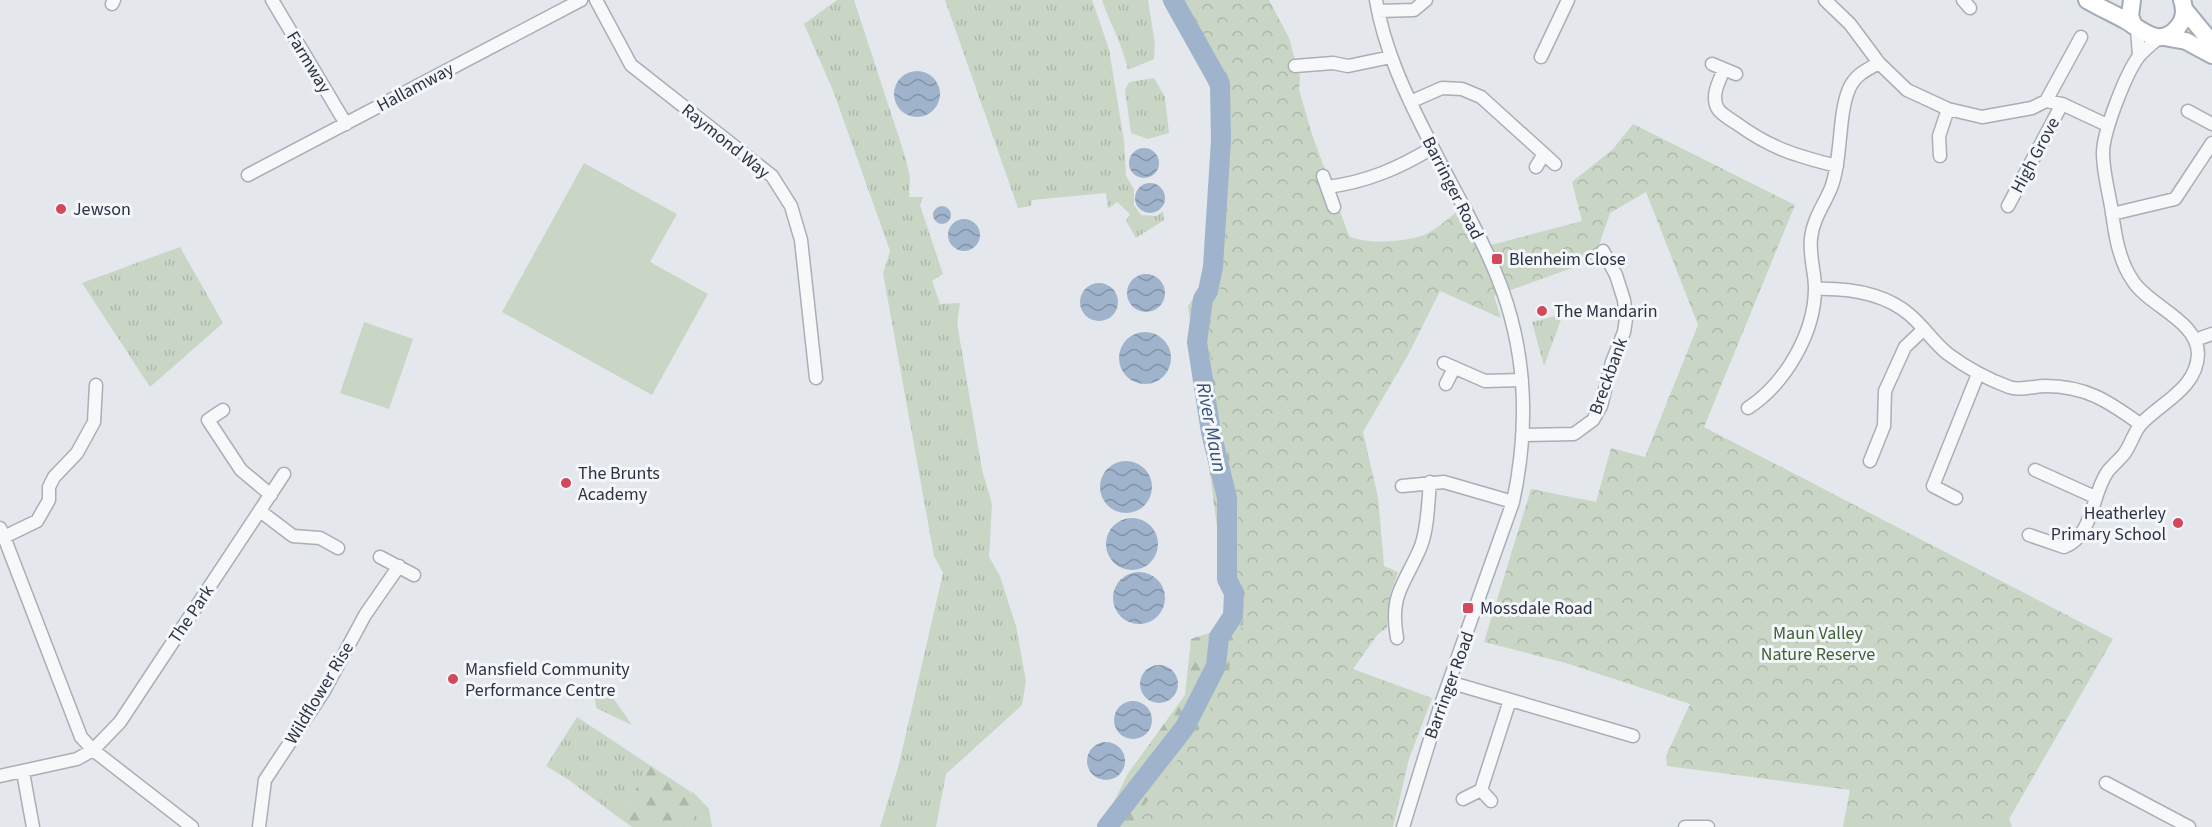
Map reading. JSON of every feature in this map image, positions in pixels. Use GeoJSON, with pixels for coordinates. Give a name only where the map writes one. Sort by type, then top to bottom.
{"type":"FeatureCollection","features":[{"type":"Feature","properties":{"kind":"main road"},"geometry":{"type":"LineString","coordinates":[[2086,0],[2145,35],[2186,41],[2212,56]]}},
{"type":"Feature","properties":{"kind":"main road"},"geometry":{"type":"LineString","coordinates":[[2132,0],[2130,16],[2136,28]]}},
{"type":"Feature","properties":{"kind":"main road"},"geometry":{"type":"LineString","coordinates":[[2162,37],[2181,24],[2183,5]]}},
{"type":"Feature","properties":{"kind":"main road"},"geometry":{"type":"LineString","coordinates":[[2183,5],[2212,44]]}},
{"type":"Feature","properties":{"kind":"street","name":"Farmway"},"geometry":{"type":"LineString","coordinates":[[272,0],[346,124]]}},
{"type":"Feature","properties":{"kind":"street","name":"Hallamway"},"geometry":{"type":"LineString","coordinates":[[248,175],[581,0]]}},
{"type":"Feature","properties":{"kind":"street","name":"Raymond Way"},"geometry":{"type":"LineString","coordinates":[[596,0],[631,65],[772,176],[791,206],[801,240],[816,378]]}},
{"type":"Feature","properties":{"kind":"street"},"geometry":{"type":"LineString","coordinates":[[1377,6],[1414,10],[1426,0]]}},
{"type":"Feature","properties":{"kind":"street"},"geometry":{"type":"LineString","coordinates":[[1558,51],[1543,51],[1568,0]]}},
{"type":"Feature","properties":{"kind":"street"},"geometry":{"type":"LineString","coordinates":[[1825,0],[1840,4],[1879,63],[1907,90],[1948,109],[1982,117],[2032,108],[2046,101],[2080,37]]}},
{"type":"Feature","properties":{"kind":"street","name":"Barringer Road"},"geometry":{"type":"LineString","coordinates":[[1377,6],[1391,57],[1410,102],[1503,294],[1517,346],[1522,380],[1520,470],[1513,502],[1449,682],[1403,827]]}},
{"type":"Feature","properties":{"kind":"street"},"geometry":{"type":"LineString","coordinates":[[2136,28],[2139,57]]}},
{"type":"Feature","properties":{"kind":"street"},"geometry":{"type":"LineString","coordinates":[[2029,534],[2064,547],[2073,544],[2088,523],[2095,497],[2108,471],[2124,454],[2140,424],[2184,388],[2195,366],[2198,354],[2195,340],[2184,326],[2148,298],[2133,281],[2116,239],[2103,153],[2107,125],[2139,57],[2162,37]]}},
{"type":"Feature","properties":{"kind":"street"},"geometry":{"type":"LineString","coordinates":[[2073,52],[2085,59]]}},
{"type":"Feature","properties":{"kind":"street"},"geometry":{"type":"LineString","coordinates":[[1295,66],[1333,63],[1347,66],[1391,57]]}},
{"type":"Feature","properties":{"kind":"street"},"geometry":{"type":"LineString","coordinates":[[1757,407],[1790,363],[1799,347],[1811,315],[1815,289],[1811,236],[1820,208],[1831,188],[1837,166],[1848,91],[1859,74],[1879,63]]}},
{"type":"Feature","properties":{"kind":"street"},"geometry":{"type":"LineString","coordinates":[[1724,69],[1716,90],[1715,100],[1718,109],[1727,117],[1774,148],[1837,166]]}},
{"type":"Feature","properties":{"kind":"street"},"geometry":{"type":"LineString","coordinates":[[1410,102],[1442,88],[1462,89],[1481,97],[1555,164]]}},
{"type":"Feature","properties":{"kind":"street"},"geometry":{"type":"LineString","coordinates":[[2046,101],[2062,104],[2107,125]]}},
{"type":"Feature","properties":{"kind":"street","name":"High Grove"},"geometry":{"type":"LineString","coordinates":[[2008,206],[2062,104]]}},
{"type":"Feature","properties":{"kind":"street"},"geometry":{"type":"LineString","coordinates":[[1940,156],[1940,136],[1948,109]]}},
{"type":"Feature","properties":{"kind":"street"},"geometry":{"type":"LineString","coordinates":[[2188,111],[2212,124]]}},
{"type":"Feature","properties":{"kind":"street"},"geometry":{"type":"LineString","coordinates":[[2112,214],[2178,204],[2212,143]]}},
{"type":"Feature","properties":{"kind":"street"},"geometry":{"type":"LineString","coordinates":[[1335,207],[1325,181],[1356,183],[1404,165],[1432,148]]}},
{"type":"Feature","properties":{"kind":"street"},"geometry":{"type":"LineString","coordinates":[[1536,167],[1544,154]]}},
{"type":"Feature","properties":{"kind":"street","name":"Breckbank"},"geometry":{"type":"LineString","coordinates":[[1522,435],[1574,434],[1593,420],[1601,406],[1626,319],[1624,300],[1616,275],[1603,260]]}},
{"type":"Feature","properties":{"kind":"street"},"geometry":{"type":"LineString","coordinates":[[1815,289],[1838,288],[1862,292],[1908,313],[1947,353],[1978,374],[2012,388],[2070,387],[2105,399],[2140,424]]}},
{"type":"Feature","properties":{"kind":"street"},"geometry":{"type":"LineString","coordinates":[[1870,452],[1884,426],[1885,391],[1905,347],[1924,329]]}},
{"type":"Feature","properties":{"kind":"street"},"geometry":{"type":"LineString","coordinates":[[2195,340],[2212,334]]}},
{"type":"Feature","properties":{"kind":"street"},"geometry":{"type":"LineString","coordinates":[[1446,384],[1449,366],[1485,381],[1522,380]]}},
{"type":"Feature","properties":{"kind":"street"},"geometry":{"type":"LineString","coordinates":[[1956,498],[1933,486],[1978,374]]}},
{"type":"Feature","properties":{"kind":"street"},"geometry":{"type":"LineString","coordinates":[[96,385],[94,422],[77,453],[54,477],[49,487],[49,500],[37,521],[2,532],[81,737],[93,750],[192,827]]}},
{"type":"Feature","properties":{"kind":"street"},"geometry":{"type":"LineString","coordinates":[[223,410],[208,420],[241,470],[271,495]]}},
{"type":"Feature","properties":{"kind":"street"},"geometry":{"type":"LineString","coordinates":[[2035,470],[2095,497]]}},
{"type":"Feature","properties":{"kind":"street","name":"The Park"},"geometry":{"type":"LineString","coordinates":[[93,750],[120,722],[284,474]]}},
{"type":"Feature","properties":{"kind":"street"},"geometry":{"type":"LineString","coordinates":[[1409,624],[1396,632],[1394,609],[1403,578],[1421,546],[1427,518],[1430,482]]}},
{"type":"Feature","properties":{"kind":"street"},"geometry":{"type":"LineString","coordinates":[[1402,486],[1444,482],[1513,502]]}},
{"type":"Feature","properties":{"kind":"street"},"geometry":{"type":"LineString","coordinates":[[260,511],[293,536],[320,538],[338,548]]}},
{"type":"Feature","properties":{"kind":"street"},"geometry":{"type":"LineString","coordinates":[[380,556],[414,575]]}},
{"type":"Feature","properties":{"kind":"street","name":"Wildflower Rise"},"geometry":{"type":"LineString","coordinates":[[259,827],[265,780],[324,691],[365,615],[399,566]]}},
{"type":"Feature","properties":{"kind":"street"},"geometry":{"type":"LineString","coordinates":[[1449,682],[1625,738]]}},
{"type":"Feature","properties":{"kind":"street"},"geometry":{"type":"LineString","coordinates":[[1463,799],[1481,790],[1510,700]]}},
{"type":"Feature","properties":{"kind":"street"},"geometry":{"type":"LineString","coordinates":[[0,776],[77,759],[93,750]]}},
{"type":"Feature","properties":{"kind":"street"},"geometry":{"type":"LineString","coordinates":[[23,772],[33,827]]}},
{"type":"Feature","properties":{"kind":"street"},"geometry":{"type":"LineString","coordinates":[[2106,783],[2189,827]]}},
{"type":"Feature","properties":{"kind":"street"},"geometry":{"type":"LineString","coordinates":[[1481,790],[1491,801]]}},
{"type":"Feature","properties":{"kind":"street"},"geometry":{"type":"LineString","coordinates":[[1685,827],[1708,827]]}},
{"type":"Feature","properties":{"kind":"green space"},"geometry":{"type":"Polygon","coordinates":[[[837,0],[854,0],[905,156],[910,177],[909,197],[923,197],[920,205],[943,274],[932,281],[940,304],[960,303],[957,323],[982,470],[992,504],[989,557],[1000,576],[1016,626],[1026,681],[1022,705],[946,774],[936,827],[880,827],[899,764],[943,573],[934,556],[883,273],[890,251],[834,93],[804,24],[837,0]]]}},
{"type":"Feature","properties":{"kind":"green space"},"geometry":{"type":"Polygon","coordinates":[[[945,0],[1092,0],[1109,49],[1124,141],[1126,176],[1134,189],[1134,205],[1141,215],[1157,216],[1163,211],[1164,220],[1136,238],[1126,221],[1130,214],[1117,202],[1108,209],[1106,193],[1032,200],[1031,206],[1018,208],[945,0]]]}},
{"type":"Feature","properties":{"kind":"green space"},"geometry":{"type":"Polygon","coordinates":[[[1102,0],[1148,0],[1155,44],[1154,59],[1128,70],[1102,0]]]}},
{"type":"Feature","properties":{"kind":"green space"},"geometry":{"type":"Polygon","coordinates":[[[1162,0],[1259,0],[1292,465],[1212,827],[1102,827],[1127,775],[1185,695],[1191,639],[1230,626],[1188,306],[1207,278],[1213,101],[1207,77],[1162,0]]]}},
{"type":"Feature","properties":{"kind":"green space","name":"Maun Valley Nature Reserve"},"geometry":{"type":"Polygon","coordinates":[[[1185,0],[1269,0],[1289,38],[1300,77],[1299,90],[1312,134],[1349,236],[1356,239],[1386,242],[1424,235],[1442,224],[1470,201],[1491,245],[1582,221],[1572,182],[1613,149],[1633,124],[1795,205],[1704,427],[2113,639],[2009,819],[2012,827],[1843,827],[1850,790],[1667,766],[1666,756],[1690,704],[1569,664],[1484,642],[1531,489],[1596,502],[1611,448],[1645,457],[1698,325],[1646,192],[1610,213],[1594,260],[1494,296],[1501,318],[1440,291],[1409,353],[1363,432],[1378,497],[1384,566],[1398,572],[1390,595],[1387,628],[1378,634],[1353,669],[1432,698],[1409,759],[1393,827],[1128,827],[1195,737],[1229,671],[1232,643],[1243,625],[1245,593],[1237,577],[1238,503],[1208,344],[1212,306],[1220,295],[1230,84],[1185,0]]]}},
{"type":"Feature","properties":{"kind":"green space"},"geometry":{"type":"Polygon","coordinates":[[[1154,78],[1165,97],[1169,133],[1148,139],[1131,133],[1125,90],[1129,82],[1154,78]]]}},
{"type":"Feature","properties":{"kind":"green space"},"geometry":{"type":"Polygon","coordinates":[[[584,163],[677,214],[650,262],[708,294],[652,395],[502,312],[584,163]]]}},
{"type":"Feature","properties":{"kind":"green space"},"geometry":{"type":"Polygon","coordinates":[[[180,247],[223,323],[150,387],[82,283],[180,247]]]}},
{"type":"Feature","properties":{"kind":"green space"},"geometry":{"type":"Polygon","coordinates":[[[1563,314],[1544,366],[1532,322],[1563,314]]]}},
{"type":"Feature","properties":{"kind":"green space"},"geometry":{"type":"Polygon","coordinates":[[[364,322],[413,339],[389,409],[340,393],[364,322]]]}},
{"type":"Feature","properties":{"kind":"green space"},"geometry":{"type":"Polygon","coordinates":[[[601,687],[607,689],[632,725],[596,708],[595,697],[601,687]]]}},
{"type":"Feature","properties":{"kind":"green space"},"geometry":{"type":"Polygon","coordinates":[[[577,717],[651,766],[618,817],[569,780],[546,766],[577,717]]]}},
{"type":"Feature","properties":{"kind":"green space"},"geometry":{"type":"Polygon","coordinates":[[[651,766],[691,792],[699,805],[691,827],[632,827],[618,817],[651,766]]]}},
{"type":"Feature","properties":{"kind":"green space"},"geometry":{"type":"Polygon","coordinates":[[[692,791],[709,809],[712,827],[691,827],[692,791]]]}},
{"type":"Feature","properties":{"kind":"water"},"geometry":{"type":"Polygon","coordinates":[[[917,71],[933,78],[940,94],[933,110],[917,117],[901,110],[894,94],[901,78],[917,71]]]}},
{"type":"Feature","properties":{"kind":"water"},"geometry":{"type":"Polygon","coordinates":[[[1144,148],[1150,149],[1158,157],[1158,169],[1150,177],[1144,178],[1138,177],[1130,169],[1129,163],[1130,157],[1138,149],[1144,148]]]}},
{"type":"Feature","properties":{"kind":"water"},"geometry":{"type":"Polygon","coordinates":[[[1150,183],[1160,188],[1165,198],[1160,208],[1150,213],[1140,208],[1135,198],[1140,188],[1150,183]]]}},
{"type":"Feature","properties":{"kind":"water"},"geometry":{"type":"Polygon","coordinates":[[[938,206],[946,206],[951,211],[949,222],[938,224],[933,219],[933,211],[938,206]]]}},
{"type":"Feature","properties":{"kind":"water"},"geometry":{"type":"Polygon","coordinates":[[[964,219],[976,223],[980,235],[976,247],[964,251],[952,247],[948,235],[952,223],[964,219]]]}},
{"type":"Feature","properties":{"kind":"water"},"geometry":{"type":"Polygon","coordinates":[[[1146,274],[1160,279],[1165,293],[1160,307],[1146,312],[1132,307],[1127,293],[1132,279],[1146,274]]]}},
{"type":"Feature","properties":{"kind":"water"},"geometry":{"type":"Polygon","coordinates":[[[1099,283],[1113,288],[1118,302],[1113,316],[1099,321],[1085,316],[1080,302],[1085,288],[1099,283]]]}},
{"type":"Feature","properties":{"kind":"water"},"geometry":{"type":"Polygon","coordinates":[[[1140,332],[1150,332],[1160,336],[1167,343],[1171,358],[1167,373],[1160,380],[1150,384],[1140,384],[1130,380],[1123,373],[1119,363],[1119,353],[1123,343],[1130,336],[1140,332]]]}},
{"type":"Feature","properties":{"kind":"water"},"geometry":{"type":"Polygon","coordinates":[[[1121,461],[1131,461],[1141,465],[1148,472],[1152,487],[1148,502],[1141,509],[1131,513],[1121,513],[1111,509],[1104,502],[1100,492],[1100,482],[1104,472],[1111,465],[1121,461]]]}},
{"type":"Feature","properties":{"kind":"water"},"geometry":{"type":"Polygon","coordinates":[[[1127,518],[1137,518],[1147,522],[1154,529],[1158,544],[1154,559],[1147,566],[1137,570],[1127,570],[1117,566],[1110,559],[1106,549],[1106,539],[1110,529],[1117,522],[1127,518]]]}},
{"type":"Feature","properties":{"kind":"water"},"geometry":{"type":"Polygon","coordinates":[[[1134,572],[1144,572],[1154,576],[1161,583],[1165,598],[1161,613],[1154,620],[1144,624],[1134,624],[1124,620],[1117,613],[1113,603],[1113,593],[1117,583],[1124,576],[1134,572]]]}},
{"type":"Feature","properties":{"kind":"water"},"geometry":{"type":"Polygon","coordinates":[[[1159,665],[1173,670],[1178,684],[1173,698],[1159,703],[1145,698],[1140,684],[1145,670],[1159,665]]]}},
{"type":"Feature","properties":{"kind":"water"},"geometry":{"type":"Polygon","coordinates":[[[1133,701],[1147,706],[1152,720],[1147,734],[1133,739],[1119,734],[1114,720],[1119,706],[1133,701]]]}},
{"type":"Feature","properties":{"kind":"water"},"geometry":{"type":"Polygon","coordinates":[[[1106,742],[1120,747],[1125,761],[1120,775],[1106,780],[1092,775],[1087,761],[1092,747],[1106,742]]]}},
{"type":"Feature","properties":{"kind":"waterway","name":"River Maun"},"geometry":{"type":"LineString","coordinates":[[1107,827],[1185,727],[1216,666],[1219,637],[1233,616],[1234,593],[1227,579],[1227,498],[1211,432],[1197,342],[1203,299],[1208,291],[1213,267],[1221,140],[1220,84],[1173,0]]}},
{"type":"Feature","properties":{"kind":"place","name":"Jewson"},"geometry":{"type":"Point","coordinates":[61,209]}},
{"type":"Feature","properties":{"kind":"place","name":"Blenheim Close"},"geometry":{"type":"Point","coordinates":[1497,259]}},
{"type":"Feature","properties":{"kind":"place","name":"The Mandarin"},"geometry":{"type":"Point","coordinates":[1542,311]}},
{"type":"Feature","properties":{"kind":"place","name":"The Brunts Academy"},"geometry":{"type":"Point","coordinates":[566,483]}},
{"type":"Feature","properties":{"kind":"place","name":"Heatherley Primary School"},"geometry":{"type":"Point","coordinates":[2178,523]}},
{"type":"Feature","properties":{"kind":"place","name":"Mossdale Road"},"geometry":{"type":"Point","coordinates":[1468,608]}},
{"type":"Feature","properties":{"kind":"place","name":"Mansfield Community Performance Centre"},"geometry":{"type":"Point","coordinates":[453,679]}}]}
